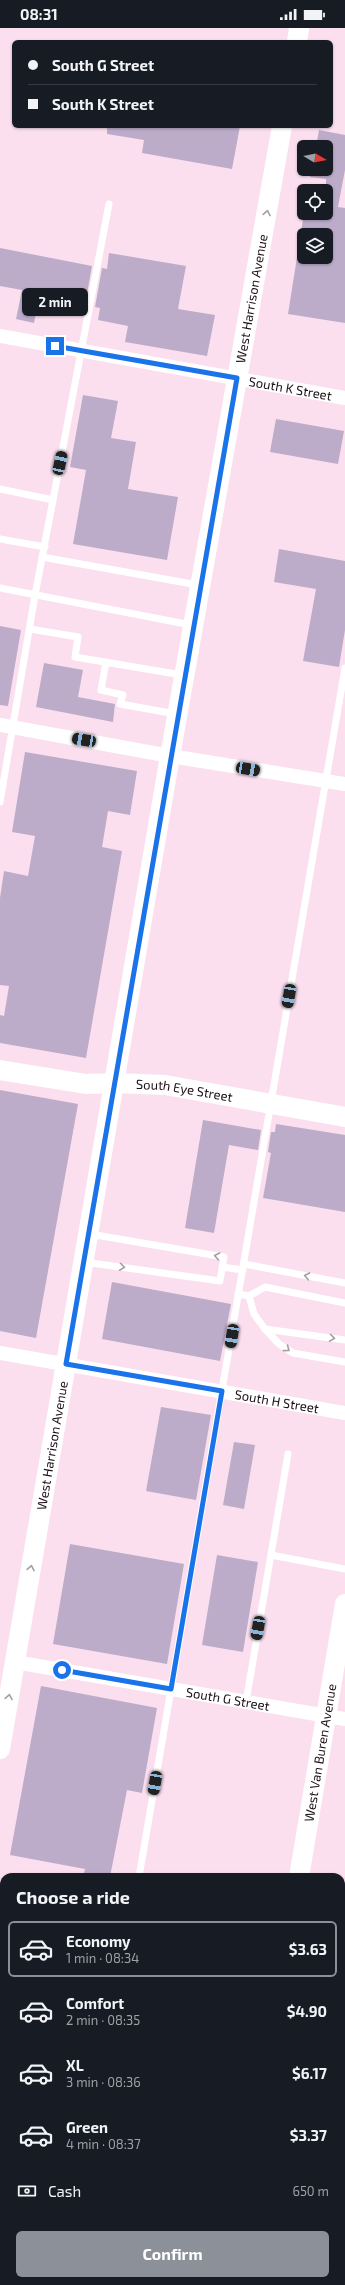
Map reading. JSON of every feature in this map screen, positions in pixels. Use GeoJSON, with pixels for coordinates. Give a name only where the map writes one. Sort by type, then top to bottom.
{"type":"FeatureCollection","features":[{"type":"Feature","properties":{"kind":"main road"},"geometry":{"type":"LineString","coordinates":[[297,40],[299,28]]}},
{"type":"Feature","properties":{"kind":"main road","name":"West Harrison Avenue"},"geometry":{"type":"LineString","coordinates":[[0,1749],[170,756],[282,128]]}},
{"type":"Feature","properties":{"kind":"main road","name":"South Eye Street"},"geometry":{"type":"LineString","coordinates":[[0,1070],[86,1084],[114,1083],[165,1085],[345,1117]]}},
{"type":"Feature","properties":{"kind":"main road","name":"West Van Buren Avenue"},"geometry":{"type":"LineString","coordinates":[[300,1873],[335,1717],[345,1604]]}},
{"type":"Feature","properties":{"kind":"street","name":"South K Street"},"geometry":{"type":"LineString","coordinates":[[0,336],[345,398]]}},
{"type":"Feature","properties":{"kind":"street"},"geometry":{"type":"LineString","coordinates":[[6,726],[170,756],[345,784]]}},
{"type":"Feature","properties":{"kind":"street","name":"South H Street"},"geometry":{"type":"LineString","coordinates":[[0,1353],[345,1413]]}},
{"type":"Feature","properties":{"kind":"street","name":"South G Street"},"geometry":{"type":"LineString","coordinates":[[15,1662],[335,1717]]}},
{"type":"Feature","properties":{"kind":"lane"},"geometry":{"type":"LineString","coordinates":[[0,802],[6,726],[30,629],[35,594],[83,351],[109,204]]}},
{"type":"Feature","properties":{"kind":"lane"},"geometry":{"type":"LineString","coordinates":[[0,489],[53,500]]}},
{"type":"Feature","properties":{"kind":"lane"},"geometry":{"type":"LineString","coordinates":[[0,538],[45,547]]}},
{"type":"Feature","properties":{"kind":"lane"},"geometry":{"type":"LineString","coordinates":[[42,557],[200,586]]}},
{"type":"Feature","properties":{"kind":"lane"},"geometry":{"type":"LineString","coordinates":[[0,588],[193,626]]}},
{"type":"Feature","properties":{"kind":"lane"},"geometry":{"type":"LineString","coordinates":[[30,629],[78,637],[75,657],[185,676]]}},
{"type":"Feature","properties":{"kind":"lane"},"geometry":{"type":"LineString","coordinates":[[106,662],[101,690],[123,695],[120,704],[178,714]]}},
{"type":"Feature","properties":{"kind":"lane"},"geometry":{"type":"LineString","coordinates":[[140,1873],[345,668]]}},
{"type":"Feature","properties":{"kind":"lane"},"geometry":{"type":"LineString","coordinates":[[84,1262],[220,1281],[224,1256],[88,1234]]}},
{"type":"Feature","properties":{"kind":"lane"},"geometry":{"type":"LineString","coordinates":[[222,1267],[243,1267],[345,1283]]}},
{"type":"Feature","properties":{"kind":"lane"},"geometry":{"type":"LineString","coordinates":[[238,1294],[249,1296],[265,1287],[345,1303]]}},
{"type":"Feature","properties":{"kind":"lane"},"geometry":{"type":"LineString","coordinates":[[249,1296],[254,1314],[279,1344],[293,1353],[345,1362]]}},
{"type":"Feature","properties":{"kind":"lane"},"geometry":{"type":"LineString","coordinates":[[265,1329],[345,1340]]}},
{"type":"Feature","properties":{"kind":"lane"},"geometry":{"type":"LineString","coordinates":[[246,1702],[288,1454]]}},
{"type":"Feature","properties":{"kind":"lane"},"geometry":{"type":"LineString","coordinates":[[271,1555],[345,1570]]}},
{"type":"Feature","properties":{"kind":"building"},"geometry":{"type":"Polygon","coordinates":[[[107,128],[240,128],[232,169],[142,153],[144,140],[107,134],[107,128]]]}},
{"type":"Feature","properties":{"kind":"building"},"geometry":{"type":"Polygon","coordinates":[[[319,130],[345,135],[345,170],[338,207],[345,208],[345,323],[288,314],[297,257],[297,264],[333,264],[333,228],[302,228],[303,220],[333,220],[333,184],[326,184],[326,179],[310,177],[333,176],[333,140],[317,140],[319,130]]]}},
{"type":"Feature","properties":{"kind":"building"},"geometry":{"type":"Polygon","coordinates":[[[0,248],[92,266],[85,305],[39,296],[34,323],[16,319],[22,290],[0,286],[0,248]]]}},
{"type":"Feature","properties":{"kind":"building"},"geometry":{"type":"Polygon","coordinates":[[[109,253],[186,266],[178,309],[215,315],[207,356],[125,342],[128,326],[98,320],[100,308],[95,307],[102,268],[107,269],[109,253]]]}},
{"type":"Feature","properties":{"kind":"building"},"geometry":{"type":"Polygon","coordinates":[[[83,395],[118,401],[111,438],[136,442],[128,489],[178,497],[167,560],[73,544],[86,470],[70,467],[83,395]]]}},
{"type":"Feature","properties":{"kind":"building"},"geometry":{"type":"Polygon","coordinates":[[[276,419],[344,431],[338,464],[270,452],[276,419]]]}},
{"type":"Feature","properties":{"kind":"building"},"geometry":{"type":"Polygon","coordinates":[[[279,549],[345,561],[345,630],[339,667],[303,661],[316,589],[274,582],[279,549]]]}},
{"type":"Feature","properties":{"kind":"building"},"geometry":{"type":"Polygon","coordinates":[[[0,626],[21,630],[8,706],[0,705],[0,626]]]}},
{"type":"Feature","properties":{"kind":"building"},"geometry":{"type":"Polygon","coordinates":[[[44,663],[83,670],[78,697],[115,704],[113,722],[36,707],[44,663]]]}},
{"type":"Feature","properties":{"kind":"building"},"geometry":{"type":"Polygon","coordinates":[[[25,752],[137,771],[130,815],[108,811],[102,847],[122,851],[86,1058],[0,1043],[0,1015],[4,1016],[9,986],[0,985],[0,898],[4,871],[28,876],[35,836],[12,832],[25,752]]]}},
{"type":"Feature","properties":{"kind":"building"},"geometry":{"type":"Polygon","coordinates":[[[0,1090],[78,1104],[36,1338],[0,1331],[0,1090]]]}},
{"type":"Feature","properties":{"kind":"building"},"geometry":{"type":"Polygon","coordinates":[[[203,1120],[261,1130],[258,1150],[229,1145],[214,1233],[185,1228],[203,1120]]]}},
{"type":"Feature","properties":{"kind":"building"},"geometry":{"type":"Polygon","coordinates":[[[276,1124],[345,1135],[345,1212],[263,1198],[271,1153],[268,1152],[271,1132],[275,1132],[276,1124]]]}},
{"type":"Feature","properties":{"kind":"building"},"geometry":{"type":"Polygon","coordinates":[[[112,1282],[231,1304],[220,1361],[102,1339],[112,1282]]]}},
{"type":"Feature","properties":{"kind":"building"},"geometry":{"type":"Polygon","coordinates":[[[161,1407],[211,1415],[196,1500],[146,1491],[161,1407]]]}},
{"type":"Feature","properties":{"kind":"building"},"geometry":{"type":"Polygon","coordinates":[[[234,1442],[255,1445],[244,1509],[223,1505],[234,1442]]]}},
{"type":"Feature","properties":{"kind":"building"},"geometry":{"type":"Polygon","coordinates":[[[70,1544],[184,1564],[167,1664],[53,1644],[70,1544]]]}},
{"type":"Feature","properties":{"kind":"building"},"geometry":{"type":"Polygon","coordinates":[[[217,1555],[258,1562],[243,1652],[202,1645],[217,1555]]]}},
{"type":"Feature","properties":{"kind":"building"},"geometry":{"type":"Polygon","coordinates":[[[41,1686],[157,1708],[142,1793],[127,1790],[111,1873],[84,1873],[85,1869],[10,1855],[41,1686]]]}},
{"type":"Feature","properties":{"kind":"route"},"geometry":{"type":"LineString","coordinates":[[55,346],[237,378],[170,756],[66,1364],[222,1391],[171,1689],[62,1670]]}}]}
